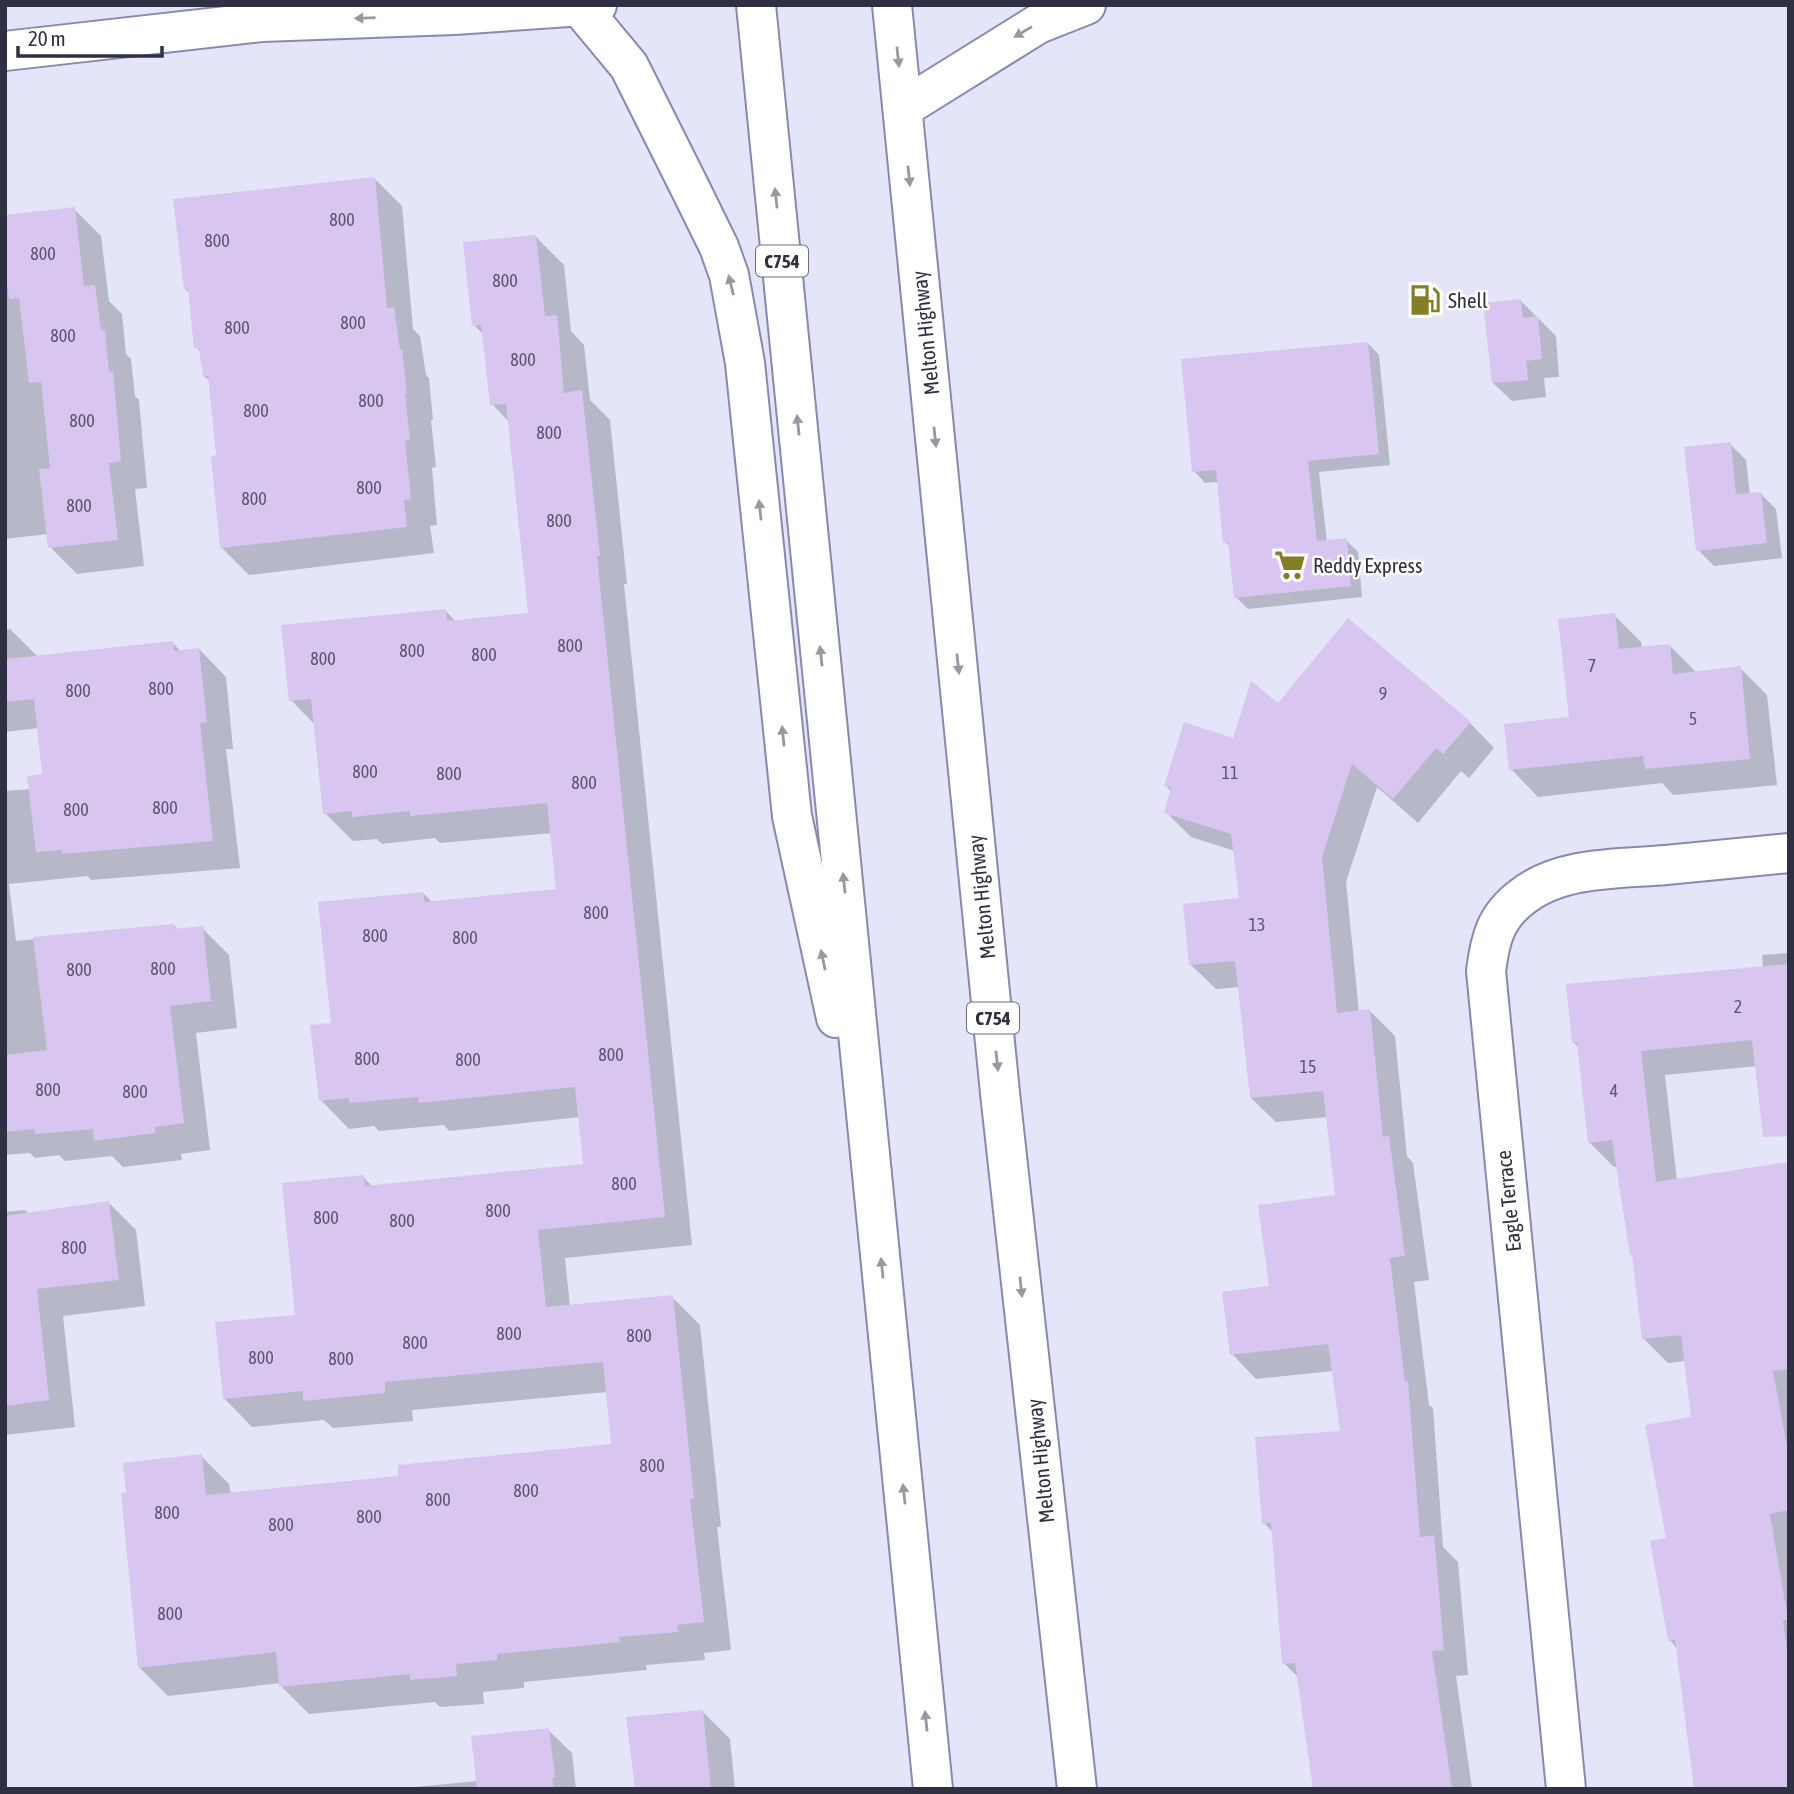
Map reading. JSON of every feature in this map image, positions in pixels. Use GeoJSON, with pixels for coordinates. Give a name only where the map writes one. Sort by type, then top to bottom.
{"type":"FeatureCollection","features":[{"type":"Feature","properties":{"kind":"main road","name":"C754"},"geometry":{"type":"LineString","coordinates":[[756,5],[933,1789]]}},
{"type":"Feature","properties":{"kind":"main road","name":"Melton Highway"},"geometry":{"type":"LineString","coordinates":[[892,5],[1001,1106],[1077,1789]]}},
{"type":"Feature","properties":{"kind":"main road"},"geometry":{"type":"LineString","coordinates":[[903,108],[1038,24],[1086,5]]}},
{"type":"Feature","properties":{"kind":"main road"},"geometry":{"type":"LineString","coordinates":[[5,51],[262,22],[454,15],[588,6],[629,66],[719,247],[729,275],[745,363],[792,816],[875,1194]]}},
{"type":"Feature","properties":{"kind":"main road","name":"Eagle Terrace"},"geometry":{"type":"LineString","coordinates":[[1566,1789],[1486,971],[1490,937],[1504,914],[1522,897],[1548,881],[1582,873],[1789,853]]}},
{"type":"Feature","properties":{"kind":"building"},"geometry":{"type":"Polygon","coordinates":[[[375,177],[387,308],[394,307],[407,393],[410,440],[405,441],[411,499],[404,500],[407,527],[220,548],[211,456],[216,455],[208,376],[203,377],[199,348],[194,348],[188,289],[184,289],[173,199],[375,177]]]}},
{"type":"Feature","properties":{"kind":"building"},"geometry":{"type":"Polygon","coordinates":[[[75,207],[84,286],[95,285],[101,330],[105,330],[109,372],[113,371],[121,461],[109,463],[118,540],[48,548],[39,469],[50,468],[41,382],[29,383],[19,298],[9,299],[5,268],[5,215],[75,207]]]}},
{"type":"Feature","properties":{"kind":"building"},"geometry":{"type":"Polygon","coordinates":[[[536,235],[545,316],[557,315],[564,393],[582,390],[665,1217],[538,1230],[546,1307],[673,1295],[694,1499],[690,1499],[704,1622],[677,1625],[678,1632],[619,1637],[620,1642],[497,1654],[497,1660],[456,1664],[457,1676],[410,1680],[410,1674],[279,1687],[276,1652],[138,1668],[121,1493],[126,1492],[123,1463],[202,1454],[206,1495],[398,1476],[398,1465],[611,1444],[603,1362],[385,1382],[385,1393],[303,1401],[303,1391],[223,1399],[215,1322],[295,1315],[282,1183],[364,1175],[365,1186],[583,1164],[575,1087],[419,1103],[418,1097],[349,1103],[349,1098],[319,1101],[310,1025],[331,1023],[318,902],[423,892],[425,902],[556,889],[547,803],[410,816],[410,811],[352,817],[352,811],[323,814],[311,699],[289,701],[281,625],[446,609],[447,621],[528,613],[506,404],[490,405],[481,325],[472,326],[463,242],[536,235]]]}},
{"type":"Feature","properties":{"kind":"building"},"geometry":{"type":"Polygon","coordinates":[[[1521,299],[1523,318],[1538,316],[1542,359],[1526,361],[1528,380],[1492,383],[1483,303],[1521,299]]]}},
{"type":"Feature","properties":{"kind":"building"},"geometry":{"type":"Polygon","coordinates":[[[1368,342],[1379,454],[1308,461],[1317,541],[1347,538],[1351,586],[1234,598],[1228,542],[1223,543],[1216,470],[1192,472],[1181,359],[1368,342]]]}},
{"type":"Feature","properties":{"kind":"building"},"geometry":{"type":"Polygon","coordinates":[[[1731,442],[1736,494],[1761,492],[1767,543],[1696,551],[1684,447],[1731,442]]]}},
{"type":"Feature","properties":{"kind":"building"},"geometry":{"type":"Polygon","coordinates":[[[1615,613],[1619,649],[1670,644],[1673,674],[1741,666],[1750,759],[1645,769],[1643,756],[1509,770],[1504,724],[1569,717],[1558,619],[1615,613]]]}},
{"type":"Feature","properties":{"kind":"building"},"geometry":{"type":"Polygon","coordinates":[[[1348,618],[1471,722],[1443,754],[1436,748],[1393,799],[1352,764],[1322,857],[1337,1013],[1370,1009],[1383,1137],[1389,1136],[1405,1256],[1390,1258],[1405,1382],[1408,1381],[1420,1537],[1434,1535],[1444,1650],[1432,1651],[1452,1789],[1313,1789],[1295,1663],[1282,1664],[1271,1523],[1262,1524],[1255,1437],[1340,1431],[1328,1344],[1230,1355],[1222,1292],[1269,1286],[1258,1205],[1335,1195],[1323,1091],[1250,1098],[1235,961],[1189,965],[1183,904],[1239,898],[1231,834],[1164,813],[1171,788],[1164,786],[1184,722],[1233,738],[1251,681],[1278,703],[1348,618]]]}},
{"type":"Feature","properties":{"kind":"building"},"geometry":{"type":"Polygon","coordinates":[[[173,641],[174,651],[199,648],[207,722],[200,723],[213,841],[62,854],[62,850],[36,852],[27,776],[42,774],[34,699],[5,702],[5,659],[173,641]]]}},
{"type":"Feature","properties":{"kind":"building"},"geometry":{"type":"Polygon","coordinates":[[[174,924],[175,929],[203,926],[211,1001],[170,1006],[184,1123],[155,1127],[155,1133],[94,1141],[93,1129],[36,1134],[34,1129],[5,1132],[5,1055],[47,1050],[33,937],[174,924]]]}},
{"type":"Feature","properties":{"kind":"building"},"geometry":{"type":"Polygon","coordinates":[[[1789,964],[1789,1136],[1763,1137],[1752,1040],[1641,1051],[1656,1182],[1789,1162],[1789,1369],[1773,1371],[1789,1457],[1789,1510],[1770,1514],[1788,1620],[1783,1620],[1789,1665],[1789,1789],[1694,1789],[1675,1640],[1668,1641],[1650,1541],[1666,1538],[1645,1425],[1691,1417],[1681,1335],[1642,1339],[1632,1255],[1612,1140],[1588,1143],[1577,1043],[1572,1043],[1566,984],[1789,964]]]}},
{"type":"Feature","properties":{"kind":"building"},"geometry":{"type":"Polygon","coordinates":[[[109,1201],[119,1280],[37,1289],[49,1400],[5,1406],[5,1216],[109,1201]]]}},
{"type":"Feature","properties":{"kind":"building"},"geometry":{"type":"Polygon","coordinates":[[[703,1710],[711,1789],[635,1789],[626,1717],[703,1710]]]}},
{"type":"Feature","properties":{"kind":"building"},"geometry":{"type":"Polygon","coordinates":[[[549,1728],[554,1789],[477,1789],[471,1736],[549,1728]]]}},
{"type":"Feature","properties":{"kind":"place","name":"Shell"},"geometry":{"type":"Point","coordinates":[1425,300]}},
{"type":"Feature","properties":{"kind":"place","name":"Reddy Express"},"geometry":{"type":"Point","coordinates":[1290,565]}}]}
